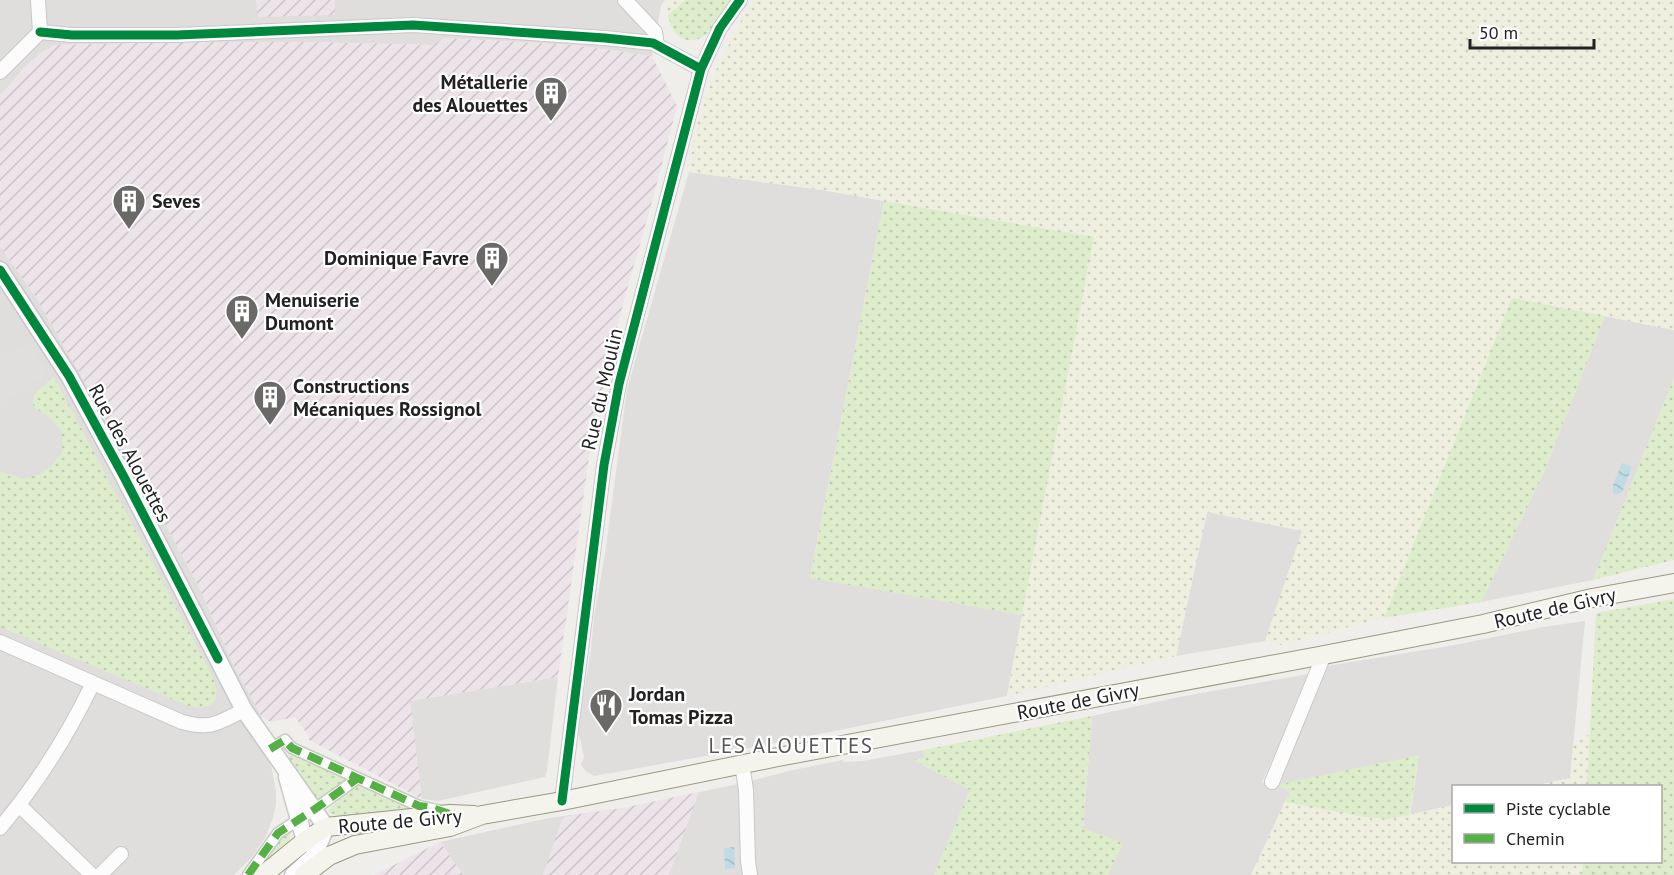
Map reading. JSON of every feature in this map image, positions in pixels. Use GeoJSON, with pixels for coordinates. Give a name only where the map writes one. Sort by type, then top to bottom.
{"type":"FeatureCollection","features":[{"type":"Feature","properties":{"kind":"main road","name":"Route de Givry"},"geometry":{"type":"LineString","coordinates":[[263,875],[317,849],[355,845],[450,827],[482,816],[742,764],[1324,655],[1483,624],[1592,598],[1674,583]]}},
{"type":"Feature","properties":{"kind":"main road","name":"Route de Givry"},"geometry":{"type":"LineString","coordinates":[[304,875],[326,827],[450,814],[482,816]]}},
{"type":"Feature","properties":{"kind":"street"},"geometry":{"type":"LineString","coordinates":[[0,72],[40,32],[38,0]]}},
{"type":"Feature","properties":{"kind":"street"},"geometry":{"type":"LineString","coordinates":[[626,0],[655,32],[656,38],[653,43]]}},
{"type":"Feature","properties":{"kind":"street","name":"Rue du Moulin"},"geometry":{"type":"LineString","coordinates":[[562,801],[601,489],[619,384],[701,69],[720,28],[740,0]]}},
{"type":"Feature","properties":{"kind":"street"},"geometry":{"type":"LineString","coordinates":[[40,32],[72,35],[177,35],[413,25],[653,43],[701,69]]}},
{"type":"Feature","properties":{"kind":"street","name":"Rue des Alouettes"},"geometry":{"type":"LineString","coordinates":[[0,270],[69,376],[124,477],[244,710],[326,827]]}},
{"type":"Feature","properties":{"kind":"street"},"geometry":{"type":"LineString","coordinates":[[0,642],[182,722],[199,727],[214,725],[244,710]]}},
{"type":"Feature","properties":{"kind":"street"},"geometry":{"type":"LineString","coordinates":[[1272,782],[1324,655]]}},
{"type":"Feature","properties":{"kind":"street"},"geometry":{"type":"LineString","coordinates":[[0,828],[19,805],[66,735],[93,683]]}},
{"type":"Feature","properties":{"kind":"street"},"geometry":{"type":"LineString","coordinates":[[270,748],[285,740],[292,748],[419,806],[450,814]]}},
{"type":"Feature","properties":{"kind":"street"},"geometry":{"type":"LineString","coordinates":[[742,764],[746,790],[750,875]]}},
{"type":"Feature","properties":{"kind":"street","name":"Rue des Alouettes"},"geometry":{"type":"LineString","coordinates":[[284,768],[298,819],[317,849]]}},
{"type":"Feature","properties":{"kind":"street"},"geometry":{"type":"LineString","coordinates":[[248,875],[279,833],[358,778]]}},
{"type":"Feature","properties":{"kind":"street"},"geometry":{"type":"LineString","coordinates":[[19,805],[92,875]]}},
{"type":"Feature","properties":{"kind":"street"},"geometry":{"type":"LineString","coordinates":[[293,875],[314,856],[317,849]]}},
{"type":"Feature","properties":{"kind":"street"},"geometry":{"type":"LineString","coordinates":[[100,875],[121,854]]}},
{"type":"Feature","properties":{"kind":"shaded area"},"geometry":{"type":"Polygon","coordinates":[[[0,0],[665,0],[661,6],[652,56],[572,45],[445,38],[434,45],[187,42],[55,45],[41,53],[24,68],[0,96],[0,0]]]}},
{"type":"Feature","properties":{"kind":"shaded area"},"geometry":{"type":"Polygon","coordinates":[[[255,0],[335,0],[335,15],[258,17],[255,0]]]}},
{"type":"Feature","properties":{"kind":"shaded area"},"geometry":{"type":"Polygon","coordinates":[[[445,38],[572,45],[652,56],[677,106],[623,304],[593,429],[558,677],[410,701],[422,799],[309,740],[295,717],[272,722],[261,715],[236,670],[198,585],[153,501],[37,299],[0,246],[0,96],[24,68],[41,53],[55,45],[306,42],[433,45],[445,38]]]}},
{"type":"Feature","properties":{"kind":"shaded area"},"geometry":{"type":"Polygon","coordinates":[[[689,172],[884,201],[810,577],[1022,615],[1007,696],[761,746],[594,776],[581,765],[584,757],[579,735],[579,722],[627,389],[689,172]]]}},
{"type":"Feature","properties":{"kind":"shaded area"},"geometry":{"type":"Polygon","coordinates":[[[0,246],[37,299],[153,501],[198,585],[236,670],[261,715],[276,790],[276,804],[265,838],[251,858],[234,875],[0,875],[0,246]]]}},
{"type":"Feature","properties":{"kind":"shaded area"},"geometry":{"type":"Polygon","coordinates":[[[1605,316],[1674,330],[1674,378],[1593,580],[1481,602],[1542,477],[1605,316]]]}},
{"type":"Feature","properties":{"kind":"shaded area"},"geometry":{"type":"Polygon","coordinates":[[[28,342],[48,373],[0,405],[0,361],[28,342]]]}},
{"type":"Feature","properties":{"kind":"shaded area"},"geometry":{"type":"Polygon","coordinates":[[[1207,512],[1303,531],[1265,641],[1176,656],[1207,512]]]}},
{"type":"Feature","properties":{"kind":"shaded area"},"geometry":{"type":"Polygon","coordinates":[[[1585,621],[1570,778],[1538,785],[1452,785],[1452,805],[1410,815],[1419,756],[1278,785],[1290,791],[1251,875],[1108,875],[1122,843],[1083,829],[1092,716],[1179,697],[1308,674],[1262,782],[1277,785],[1327,666],[1455,645],[1585,621]]]}},
{"type":"Feature","properties":{"kind":"shaded area"},"geometry":{"type":"Polygon","coordinates":[[[558,677],[545,777],[438,801],[422,799],[409,701],[558,677]]]}},
{"type":"Feature","properties":{"kind":"shaded area"},"geometry":{"type":"Polygon","coordinates":[[[923,750],[925,758],[915,761],[970,790],[934,875],[463,875],[440,842],[549,818],[623,808],[843,760],[843,762],[863,761],[923,750]]]}},
{"type":"Feature","properties":{"kind":"shaded area"},"geometry":{"type":"Polygon","coordinates":[[[699,792],[669,875],[543,875],[563,817],[623,808],[699,792]]]}},
{"type":"Feature","properties":{"kind":"shaded area"},"geometry":{"type":"Polygon","coordinates":[[[440,842],[463,875],[374,875],[440,842]]]}},
{"type":"Feature","properties":{"kind":"green space"},"geometry":{"type":"Polygon","coordinates":[[[665,0],[685,0],[668,15],[665,0]]]}},
{"type":"Feature","properties":{"kind":"green space"},"geometry":{"type":"Polygon","coordinates":[[[685,0],[733,0],[708,33],[695,40],[688,40],[676,34],[668,15],[685,0]]]}},
{"type":"Feature","properties":{"kind":"green space"},"geometry":{"type":"Polygon","coordinates":[[[757,0],[1674,0],[1674,330],[1512,298],[1384,618],[1280,645],[1265,641],[1302,531],[1207,512],[1176,656],[1007,696],[1094,237],[822,190],[689,172],[696,126],[713,76],[745,13],[757,0]]]}},
{"type":"Feature","properties":{"kind":"green space"},"geometry":{"type":"Polygon","coordinates":[[[884,201],[1094,237],[1022,615],[810,578],[884,201]]]}},
{"type":"Feature","properties":{"kind":"green space"},"geometry":{"type":"Polygon","coordinates":[[[1512,298],[1605,316],[1542,477],[1481,602],[1384,618],[1512,298]]]}},
{"type":"Feature","properties":{"kind":"green space"},"geometry":{"type":"Polygon","coordinates":[[[54,377],[211,673],[216,694],[212,704],[208,706],[191,707],[0,627],[0,471],[23,479],[40,474],[50,467],[62,453],[62,432],[50,418],[33,407],[34,394],[54,377]]]}},
{"type":"Feature","properties":{"kind":"green space"},"geometry":{"type":"Polygon","coordinates":[[[1674,378],[1674,560],[1593,580],[1674,378]]]}},
{"type":"Feature","properties":{"kind":"green space"},"geometry":{"type":"Polygon","coordinates":[[[1674,599],[1674,875],[1582,875],[1583,863],[1662,863],[1662,785],[1587,785],[1596,613],[1674,599]]]}},
{"type":"Feature","properties":{"kind":"green space"},"geometry":{"type":"Polygon","coordinates":[[[1092,716],[1083,828],[1123,843],[1108,875],[934,875],[970,790],[913,760],[925,758],[923,750],[1092,716]]]}},
{"type":"Feature","properties":{"kind":"green space"},"geometry":{"type":"Polygon","coordinates":[[[1589,734],[1587,785],[1538,785],[1570,778],[1573,746],[1589,734]]]}},
{"type":"Feature","properties":{"kind":"green space"},"geometry":{"type":"Polygon","coordinates":[[[287,749],[351,778],[319,802],[289,759],[287,749]]]}},
{"type":"Feature","properties":{"kind":"green space"},"geometry":{"type":"Polygon","coordinates":[[[1419,755],[1409,815],[1388,819],[1364,817],[1285,802],[1290,791],[1277,785],[1419,755]]]}},
{"type":"Feature","properties":{"kind":"green space"},"geometry":{"type":"Polygon","coordinates":[[[359,782],[423,809],[352,817],[330,813],[328,810],[359,782]]]}},
{"type":"Feature","properties":{"kind":"green space"},"geometry":{"type":"Polygon","coordinates":[[[1285,802],[1364,817],[1388,819],[1452,805],[1452,863],[1583,863],[1582,875],[1251,875],[1285,802]]]}},
{"type":"Feature","properties":{"kind":"green space"},"geometry":{"type":"Polygon","coordinates":[[[290,829],[288,842],[284,848],[256,875],[271,847],[290,829]]]}},
{"type":"Feature","properties":{"kind":"water"},"geometry":{"type":"Polygon","coordinates":[[[1622,463],[1632,467],[1622,492],[1616,495],[1613,493],[1613,485],[1622,463]]]}},
{"type":"Feature","properties":{"kind":"water"},"geometry":{"type":"Polygon","coordinates":[[[734,847],[735,868],[725,869],[724,848],[734,847]]]}},
{"type":"Feature","properties":{"kind":"marked path"},"geometry":{"type":"LineString","coordinates":[[270,749],[285,740],[292,748],[419,806],[450,814]]}},
{"type":"Feature","properties":{"kind":"marked path"},"geometry":{"type":"LineString","coordinates":[[248,875],[278,833],[358,778]]}},
{"type":"Feature","properties":{"kind":"cycle path"},"geometry":{"type":"LineString","coordinates":[[562,801],[604,465],[619,384],[701,69],[720,28],[740,0]]}},
{"type":"Feature","properties":{"kind":"cycle path"},"geometry":{"type":"LineString","coordinates":[[40,32],[72,35],[177,35],[413,25],[653,43],[701,69]]}},
{"type":"Feature","properties":{"kind":"cycle path"},"geometry":{"type":"LineString","coordinates":[[0,270],[69,376],[218,659]]}},
{"type":"Feature","properties":{"kind":"place","name":"Métallerie des Alouettes"},"geometry":{"type":"Point","coordinates":[551,122]}},
{"type":"Feature","properties":{"kind":"place","name":"Seves"},"geometry":{"type":"Point","coordinates":[129,230]}},
{"type":"Feature","properties":{"kind":"place","name":"Dominique Favre"},"geometry":{"type":"Point","coordinates":[492,287]}},
{"type":"Feature","properties":{"kind":"place","name":"Menuiserie Dumont"},"geometry":{"type":"Point","coordinates":[242,340]}},
{"type":"Feature","properties":{"kind":"place","name":"Constructions Mécaniques Rossignol"},"geometry":{"type":"Point","coordinates":[270,426]}},
{"type":"Feature","properties":{"kind":"place","name":"Jordan Tomas Pizza"},"geometry":{"type":"Point","coordinates":[606,734]}},
{"type":"Feature","properties":{"kind":"district","name":"LES ALOUETTES"},"geometry":{"type":"Point","coordinates":[791,745]}}]}
